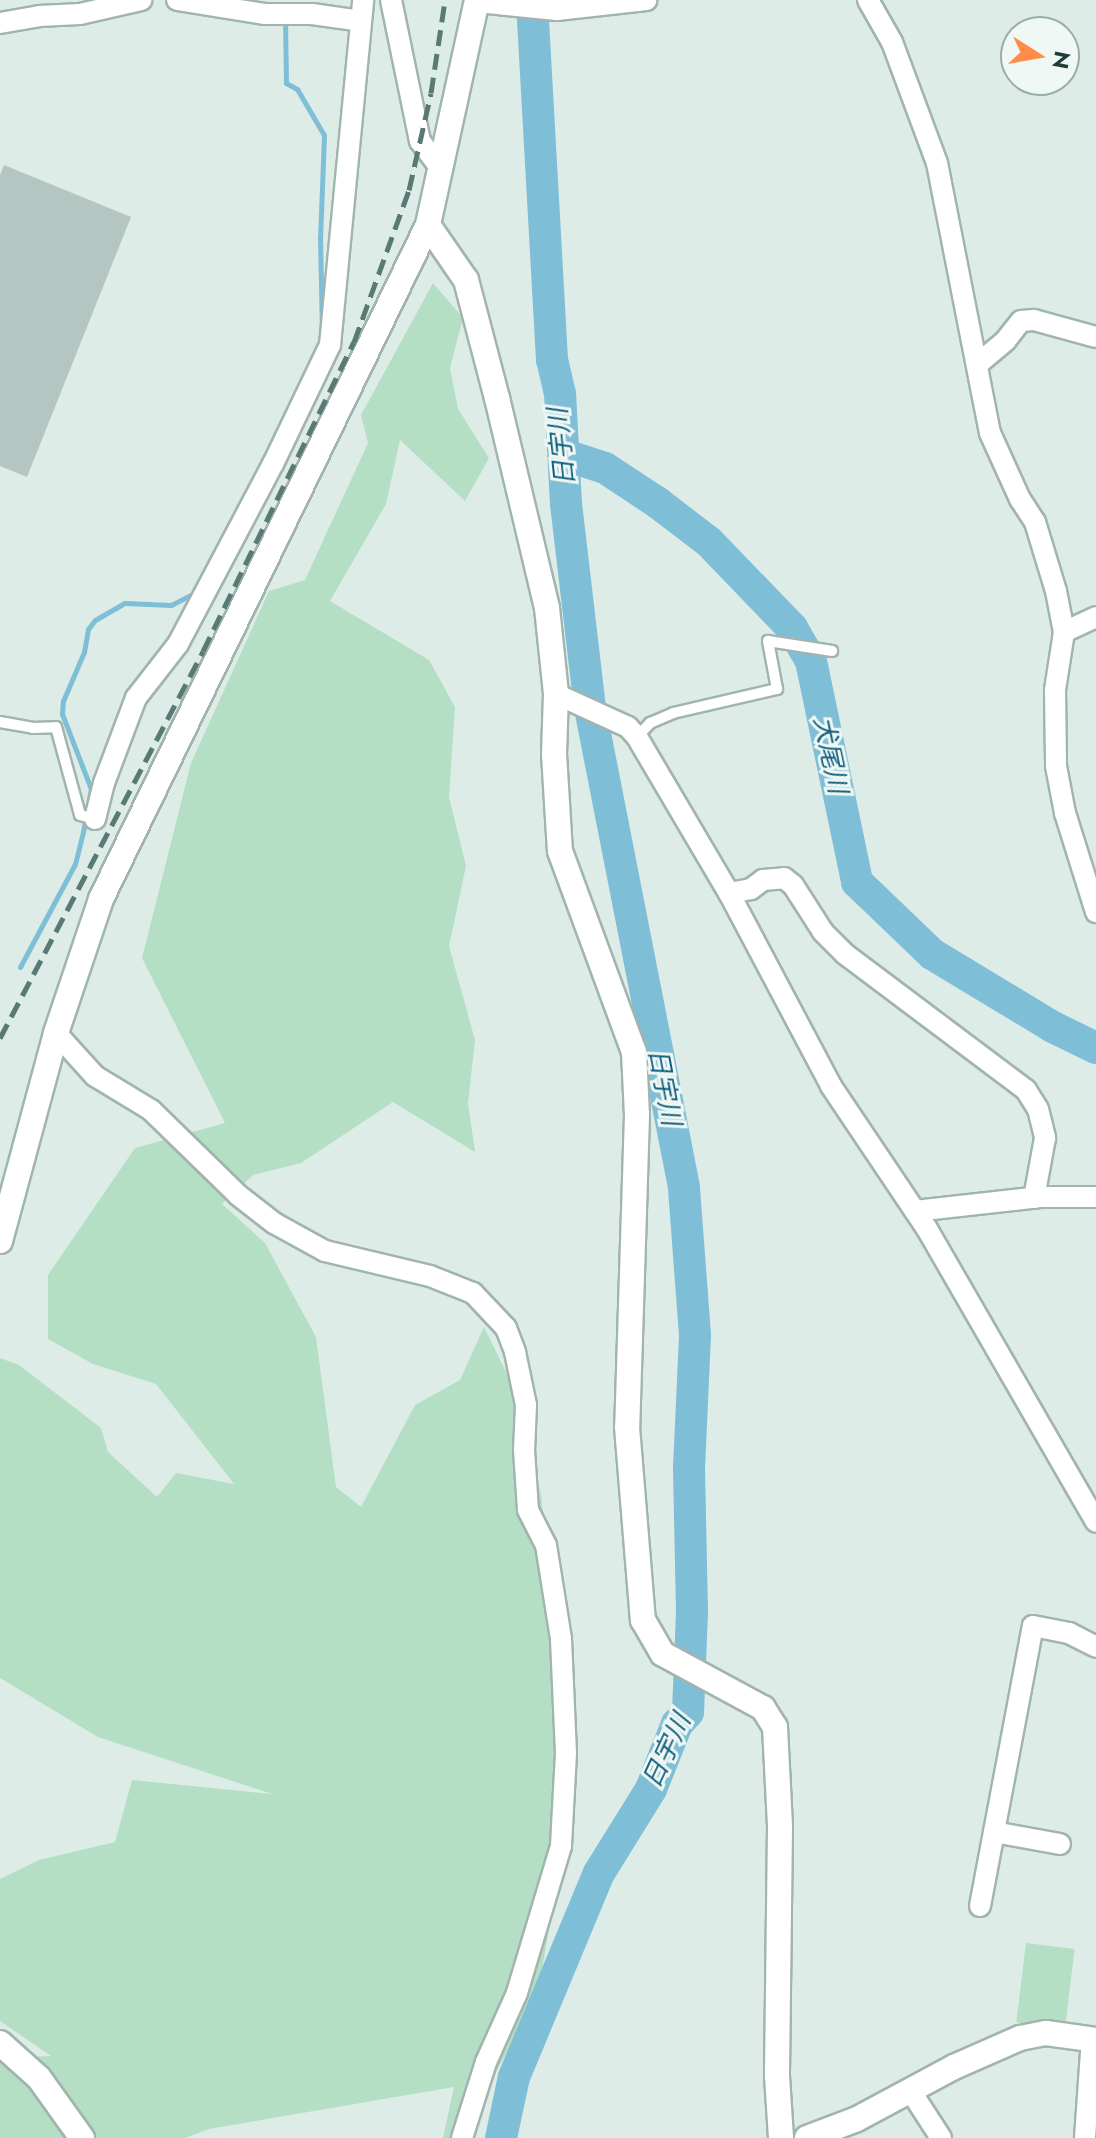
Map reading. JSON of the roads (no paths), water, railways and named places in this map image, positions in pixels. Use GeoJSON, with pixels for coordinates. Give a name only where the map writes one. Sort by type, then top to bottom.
{"type":"FeatureCollection","features":[{"type":"Feature","properties":{"kind":"street"},"geometry":{"type":"LineString","coordinates":[[0,23],[39,16],[80,14],[141,0]]}},
{"type":"Feature","properties":{"kind":"street"},"geometry":{"type":"LineString","coordinates":[[177,0],[361,21]]}},
{"type":"Feature","properties":{"kind":"street"},"geometry":{"type":"LineString","coordinates":[[88,817],[136,698],[178,644],[273,464],[330,345],[363,0]]}},
{"type":"Feature","properties":{"kind":"street"},"geometry":{"type":"LineString","coordinates":[[391,0],[420,141],[442,170]]}},
{"type":"Feature","properties":{"kind":"street"},"geometry":{"type":"LineString","coordinates":[[0,1241],[56,1033],[101,899],[428,225],[481,2],[557,10],[646,0]]}},
{"type":"Feature","properties":{"kind":"street"},"geometry":{"type":"LineString","coordinates":[[868,0],[892,42],[937,163],[979,363],[990,433],[1035,522],[1064,632],[1055,690],[1056,766],[1065,813],[1096,912]]}},
{"type":"Feature","properties":{"kind":"street"},"geometry":{"type":"LineString","coordinates":[[428,225],[466,280],[547,608],[562,697],[554,754],[560,851],[634,1052],[637,1115],[627,1427],[643,1620],[663,1654],[763,1708],[775,1727],[779,1762],[777,2076],[781,2138]]}},
{"type":"Feature","properties":{"kind":"street"},"geometry":{"type":"LineString","coordinates":[[979,363],[1006,340],[1021,321],[1034,320],[1096,337]]}},
{"type":"Feature","properties":{"kind":"street"},"geometry":{"type":"LineString","coordinates":[[1064,632],[1096,617]]}},
{"type":"Feature","properties":{"kind":"street"},"geometry":{"type":"LineString","coordinates":[[562,697],[632,732],[729,893],[831,1086],[915,1211],[1096,1522]]}},
{"type":"Feature","properties":{"kind":"street"},"geometry":{"type":"LineString","coordinates":[[729,893],[751,889],[763,880],[784,878],[793,885],[823,932],[845,954],[1026,1090],[1038,1109],[1045,1138],[1034,1198]]}},
{"type":"Feature","properties":{"kind":"street"},"geometry":{"type":"LineString","coordinates":[[56,1033],[95,1076],[151,1110],[238,1195],[274,1223],[325,1251],[430,1276],[473,1293],[506,1328],[515,1352],[526,1405],[524,1450],[528,1510],[546,1545],[561,1639],[566,1753],[561,1846],[517,1993],[486,2062],[462,2138]]}},
{"type":"Feature","properties":{"kind":"street"},"geometry":{"type":"LineString","coordinates":[[915,1211],[1034,1198],[1096,1197]]}},
{"type":"Feature","properties":{"kind":"street"},"geometry":{"type":"LineString","coordinates":[[980,1906],[1033,1626],[1069,1633],[1096,1647]]}},
{"type":"Feature","properties":{"kind":"street"},"geometry":{"type":"LineString","coordinates":[[994,1832],[1060,1844]]}},
{"type":"Feature","properties":{"kind":"street"},"geometry":{"type":"LineString","coordinates":[[807,2138],[857,2119],[1020,2038],[1046,2033],[1094,2040],[1085,2138]]}},
{"type":"Feature","properties":{"kind":"street"},"geometry":{"type":"LineString","coordinates":[[0,2043],[39,2078],[82,2138]]}},
{"type":"Feature","properties":{"kind":"street"},"geometry":{"type":"LineString","coordinates":[[910,2090],[941,2138]]}},
{"type":"Feature","properties":{"kind":"lane"},"geometry":{"type":"LineString","coordinates":[[632,732],[673,713],[777,689],[768,641],[832,651]]}},
{"type":"Feature","properties":{"kind":"lane"},"geometry":{"type":"LineString","coordinates":[[0,722],[33,728],[56,727],[88,817]]}},
{"type":"Feature","properties":{"kind":"waterway","name":"日宇川"},"geometry":{"type":"LineString","coordinates":[[501,2138],[514,2077],[599,1873],[651,1789],[677,1724],[688,1712],[692,1612],[689,1468],[695,1335],[684,1187],[590,708],[566,504],[560,394],[552,360],[532,0]]}},
{"type":"Feature","properties":{"kind":"waterway"},"geometry":{"type":"LineString","coordinates":[[285,19],[286,83],[297,89],[324,135],[320,238],[322,330]]}},
{"type":"Feature","properties":{"kind":"waterway","name":"犬尾川"},"geometry":{"type":"LineString","coordinates":[[565,455],[605,468],[658,503],[709,542],[792,628],[811,661],[857,882],[932,954],[1053,1027],[1096,1048]]}},
{"type":"Feature","properties":{"kind":"waterway"},"geometry":{"type":"LineString","coordinates":[[20,967],[75,864],[83,832],[91,789],[62,714],[63,701],[84,652],[88,629],[95,620],[125,603],[171,605],[198,591]]}},
{"type":"Feature","properties":{"kind":"railway"},"geometry":{"type":"LineString","coordinates":[[0,1038],[203,651],[354,342],[409,190],[431,93],[445,0]]}}]}
